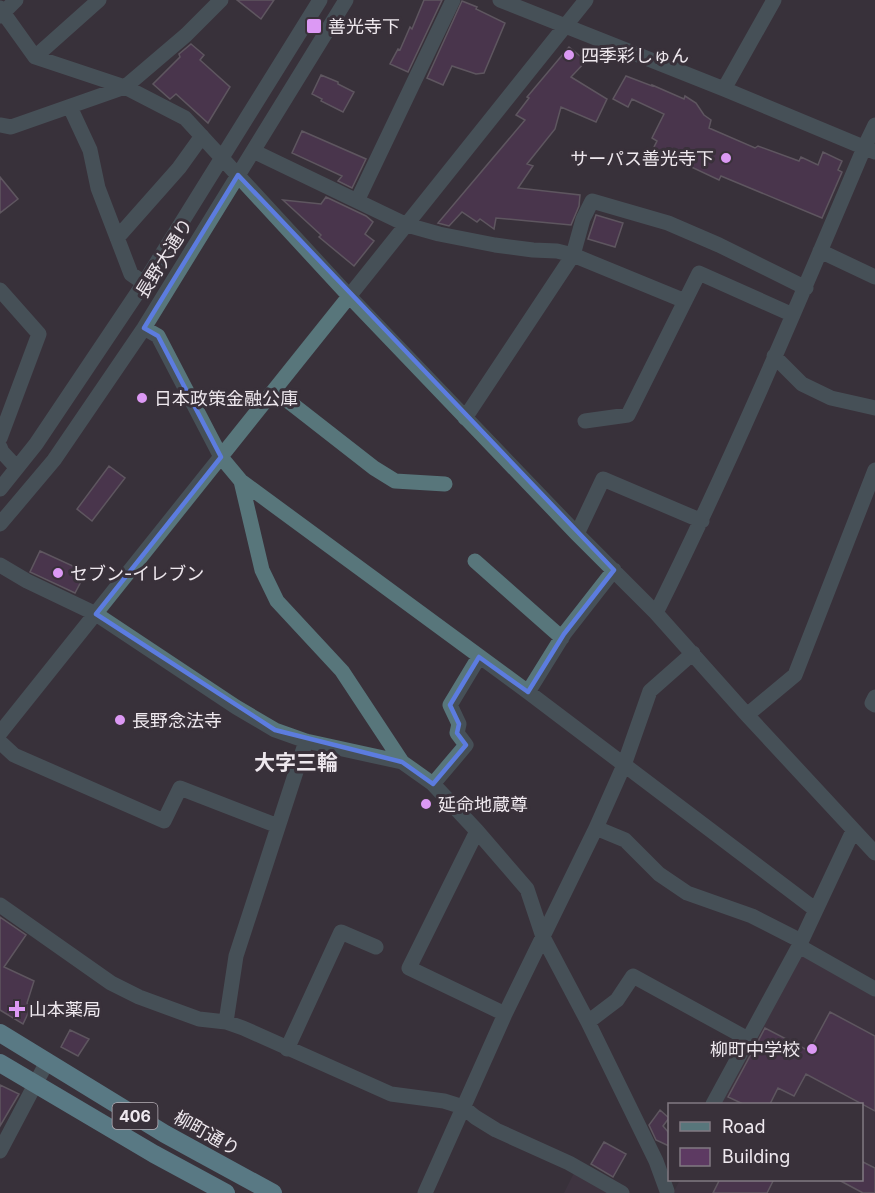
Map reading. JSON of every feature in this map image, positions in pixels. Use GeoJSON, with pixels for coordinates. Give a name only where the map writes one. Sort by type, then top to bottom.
{"type":"FeatureCollection","features":[{"type":"Feature","properties":{"kind":"highway","name":"柳町通り"},"geometry":{"type":"LineString","coordinates":[[0,1033],[165,1134],[273,1193]]}},
{"type":"Feature","properties":{"kind":"highway","name":"406"},"geometry":{"type":"LineString","coordinates":[[0,1064],[218,1191]]}},
{"type":"Feature","properties":{"kind":"street"},"geometry":{"type":"LineString","coordinates":[[15,0],[1,12],[35,57],[125,87],[185,118],[465,418],[656,613],[875,853]]}},
{"type":"Feature","properties":{"kind":"street"},"geometry":{"type":"LineString","coordinates":[[35,57],[99,0]]}},
{"type":"Feature","properties":{"kind":"street"},"geometry":{"type":"LineString","coordinates":[[0,125],[11,127],[125,87],[186,35],[221,0]]}},
{"type":"Feature","properties":{"kind":"street","name":"長野大通り"},"geometry":{"type":"LineString","coordinates":[[0,489],[36,444],[144,283],[320,0]]}},
{"type":"Feature","properties":{"kind":"street","name":"長野大通り"},"geometry":{"type":"LineString","coordinates":[[0,524],[54,460],[144,328],[346,0]]}},
{"type":"Feature","properties":{"kind":"street"},"geometry":{"type":"LineString","coordinates":[[357,201],[453,0]]}},
{"type":"Feature","properties":{"kind":"street"},"geometry":{"type":"LineString","coordinates":[[500,0],[724,89],[869,150]]}},
{"type":"Feature","properties":{"kind":"street"},"geometry":{"type":"LineString","coordinates":[[0,733],[586,0]]}},
{"type":"Feature","properties":{"kind":"street"},"geometry":{"type":"LineString","coordinates":[[724,89],[774,0]]}},
{"type":"Feature","properties":{"kind":"street"},"geometry":{"type":"LineString","coordinates":[[70,107],[90,150],[98,188],[131,274],[144,283]]}},
{"type":"Feature","properties":{"kind":"street"},"geometry":{"type":"LineString","coordinates":[[656,613],[702,521],[806,288],[820,251],[869,150],[875,125]]}},
{"type":"Feature","properties":{"kind":"street"},"geometry":{"type":"LineString","coordinates":[[117,238],[179,168],[202,136]]}},
{"type":"Feature","properties":{"kind":"street"},"geometry":{"type":"LineString","coordinates":[[253,151],[407,225],[495,245],[533,250],[556,250],[685,301]]}},
{"type":"Feature","properties":{"kind":"street"},"geometry":{"type":"LineString","coordinates":[[465,418],[573,255],[592,201],[668,223],[719,245],[806,288]]}},
{"type":"Feature","properties":{"kind":"street"},"geometry":{"type":"LineString","coordinates":[[820,251],[875,277]]}},
{"type":"Feature","properties":{"kind":"street"},"geometry":{"type":"LineString","coordinates":[[585,421],[627,415],[699,273],[793,315]]}},
{"type":"Feature","properties":{"kind":"street"},"geometry":{"type":"LineString","coordinates":[[0,290],[39,334],[0,438]]}},
{"type":"Feature","properties":{"kind":"street"},"geometry":{"type":"LineString","coordinates":[[144,328],[158,336],[220,457],[241,481],[528,692],[816,910]]}},
{"type":"Feature","properties":{"kind":"street"},"geometry":{"type":"LineString","coordinates":[[774,356],[802,384],[831,398],[875,408]]}},
{"type":"Feature","properties":{"kind":"street"},"geometry":{"type":"LineString","coordinates":[[274,390],[394,481],[445,484]]}},
{"type":"Feature","properties":{"kind":"street"},"geometry":{"type":"LineString","coordinates":[[0,447],[17,468]]}},
{"type":"Feature","properties":{"kind":"street"},"geometry":{"type":"LineString","coordinates":[[747,715],[795,675],[875,470]]}},
{"type":"Feature","properties":{"kind":"street"},"geometry":{"type":"LineString","coordinates":[[577,534],[603,479],[702,521]]}},
{"type":"Feature","properties":{"kind":"street"},"geometry":{"type":"LineString","coordinates":[[241,481],[262,570],[277,601],[342,671],[402,762],[433,784],[527,889],[543,937],[588,1022],[668,1188]]}},
{"type":"Feature","properties":{"kind":"street"},"geometry":{"type":"LineString","coordinates":[[476,561],[562,638]]}},
{"type":"Feature","properties":{"kind":"street"},"geometry":{"type":"LineString","coordinates":[[0,565],[27,581],[96,614],[236,707],[275,730],[306,741],[402,762]]}},
{"type":"Feature","properties":{"kind":"street"},"geometry":{"type":"LineString","coordinates":[[528,692],[562,638],[614,570]]}},
{"type":"Feature","properties":{"kind":"street"},"geometry":{"type":"LineString","coordinates":[[425,1193],[505,1014],[596,828],[624,765],[650,691],[693,653]]}},
{"type":"Feature","properties":{"kind":"street"},"geometry":{"type":"LineString","coordinates":[[433,784],[466,746],[457,733],[459,724],[450,705],[479,657]]}},
{"type":"Feature","properties":{"kind":"street"},"geometry":{"type":"LineString","coordinates":[[875,697],[872,704],[875,705]]}},
{"type":"Feature","properties":{"kind":"street"},"geometry":{"type":"LineString","coordinates":[[226,1022],[236,956],[306,741]]}},
{"type":"Feature","properties":{"kind":"street"},"geometry":{"type":"LineString","coordinates":[[0,742],[14,755],[164,821],[180,788],[278,826]]}},
{"type":"Feature","properties":{"kind":"street"},"geometry":{"type":"LineString","coordinates":[[596,828],[625,840],[659,874],[687,893],[752,916],[875,989]]}},
{"type":"Feature","properties":{"kind":"street"},"geometry":{"type":"LineString","coordinates":[[477,831],[409,968],[505,1014]]}},
{"type":"Feature","properties":{"kind":"street"},"geometry":{"type":"LineString","coordinates":[[714,1103],[800,943],[853,831]]}},
{"type":"Feature","properties":{"kind":"street"},"geometry":{"type":"LineString","coordinates":[[0,905],[111,983],[139,997],[199,1019],[226,1022],[391,1094],[444,1101],[463,1107],[496,1130],[569,1163],[622,1193]]}},
{"type":"Feature","properties":{"kind":"street"},"geometry":{"type":"LineString","coordinates":[[287,1049],[341,933],[376,947]]}},
{"type":"Feature","properties":{"kind":"street"},"geometry":{"type":"LineString","coordinates":[[588,1022],[617,1000],[633,976],[748,1039]]}},
{"type":"Feature","properties":{"kind":"street"},"geometry":{"type":"LineString","coordinates":[[0,1151],[47,1062]]}},
{"type":"Feature","properties":{"kind":"street"},"geometry":{"type":"LineString","coordinates":[[218,1191],[227,1168]]}},
{"type":"Feature","properties":{"kind":"highlighted area"},"geometry":{"type":"Polygon","coordinates":[[[238,175],[614,570],[564,634],[528,692],[479,657],[450,705],[459,724],[457,733],[466,745],[433,784],[402,762],[275,730],[96,614],[221,457],[158,336],[144,328],[238,175]]]}},
{"type":"Feature","properties":{"kind":"shaded area","name":"柳町中学校"},"geometry":{"type":"Polygon","coordinates":[[[799,953],[875,993],[875,1193],[673,1193],[679,1181],[863,1181],[863,1103],[720,1103],[799,953]]]}},
{"type":"Feature","properties":{"kind":"shaded area"},"geometry":{"type":"Polygon","coordinates":[[[575,1171],[615,1193],[564,1193],[575,1171]]]}},
{"type":"Feature","properties":{"kind":"building"},"geometry":{"type":"Polygon","coordinates":[[[237,0],[274,0],[261,19],[237,0]]]}},
{"type":"Feature","properties":{"kind":"building"},"geometry":{"type":"Polygon","coordinates":[[[424,0],[442,0],[408,72],[390,64],[398,49],[400,50],[410,27],[412,29],[424,0]]]}},
{"type":"Feature","properties":{"kind":"building"},"geometry":{"type":"Polygon","coordinates":[[[462,1],[505,23],[484,73],[476,74],[452,66],[443,85],[427,78],[462,1]]]}},
{"type":"Feature","properties":{"kind":"building"},"geometry":{"type":"Polygon","coordinates":[[[191,44],[204,55],[200,60],[230,87],[208,123],[176,94],[170,99],[153,84],[180,57],[179,54],[191,44]]]}},
{"type":"Feature","properties":{"kind":"building"},"geometry":{"type":"Polygon","coordinates":[[[569,47],[586,61],[571,77],[607,99],[596,122],[561,107],[555,129],[527,164],[533,166],[518,188],[580,195],[579,206],[571,225],[496,218],[494,229],[480,219],[477,222],[462,212],[449,226],[438,223],[525,120],[516,115],[529,98],[527,97],[569,47]]]}},
{"type":"Feature","properties":{"kind":"building"},"geometry":{"type":"Polygon","coordinates":[[[321,75],[354,92],[343,112],[312,94],[321,75]]]}},
{"type":"Feature","properties":{"kind":"building","name":"サーパス善光寺下"},"geometry":{"type":"Polygon","coordinates":[[[626,76],[684,99],[685,96],[696,103],[704,115],[711,120],[709,128],[755,148],[758,146],[799,161],[801,157],[818,165],[823,152],[842,161],[838,170],[842,172],[822,218],[721,176],[719,180],[653,149],[657,141],[652,138],[664,114],[632,99],[628,107],[613,99],[626,76]]]}},
{"type":"Feature","properties":{"kind":"building"},"geometry":{"type":"Polygon","coordinates":[[[302,131],[366,159],[352,188],[338,181],[342,176],[292,153],[302,131]]]}},
{"type":"Feature","properties":{"kind":"building"},"geometry":{"type":"Polygon","coordinates":[[[0,177],[18,199],[0,213],[0,177]]]}},
{"type":"Feature","properties":{"kind":"building"},"geometry":{"type":"Polygon","coordinates":[[[326,197],[366,216],[373,222],[365,234],[374,241],[354,266],[319,237],[321,235],[283,200],[321,204],[326,197]]]}},
{"type":"Feature","properties":{"kind":"building"},"geometry":{"type":"Polygon","coordinates":[[[596,215],[623,223],[615,247],[588,239],[596,215]]]}},
{"type":"Feature","properties":{"kind":"building"},"geometry":{"type":"Polygon","coordinates":[[[109,466],[125,478],[92,521],[77,509],[109,466]]]}},
{"type":"Feature","properties":{"kind":"building","name":"セブン-イレブン"},"geometry":{"type":"Polygon","coordinates":[[[40,551],[86,572],[75,593],[30,572],[40,551]]]}},
{"type":"Feature","properties":{"kind":"building"},"geometry":{"type":"Polygon","coordinates":[[[0,917],[26,935],[4,967],[34,981],[27,1003],[32,1005],[23,1024],[0,1010],[0,917]]]}},
{"type":"Feature","properties":{"kind":"building"},"geometry":{"type":"Polygon","coordinates":[[[830,1012],[875,1036],[875,1111],[806,1074],[794,1096],[778,1088],[770,1103],[741,1103],[728,1097],[765,1028],[809,1051],[830,1012]]]}},
{"type":"Feature","properties":{"kind":"building"},"geometry":{"type":"Polygon","coordinates":[[[70,1030],[89,1039],[78,1056],[61,1047],[70,1030]]]}},
{"type":"Feature","properties":{"kind":"building"},"geometry":{"type":"Polygon","coordinates":[[[0,1085],[19,1094],[0,1126],[0,1085]]]}},
{"type":"Feature","properties":{"kind":"building"},"geometry":{"type":"Polygon","coordinates":[[[660,1110],[668,1117],[663,1126],[668,1132],[668,1146],[656,1140],[649,1125],[660,1110]]]}},
{"type":"Feature","properties":{"kind":"building"},"geometry":{"type":"Polygon","coordinates":[[[604,1142],[626,1154],[613,1177],[591,1164],[604,1142]]]}},
{"type":"Feature","properties":{"kind":"building"},"geometry":{"type":"Polygon","coordinates":[[[863,1162],[875,1168],[875,1193],[863,1193],[841,1181],[863,1181],[863,1162]]]}},
{"type":"Feature","properties":{"kind":"building"},"geometry":{"type":"Polygon","coordinates":[[[719,1181],[773,1181],[767,1193],[713,1193],[719,1181]]]}},
{"type":"Feature","properties":{"kind":"place","name":"善光寺下"},"geometry":{"type":"Point","coordinates":[314,26]}},
{"type":"Feature","properties":{"kind":"place","name":"四季彩しゅん"},"geometry":{"type":"Point","coordinates":[569,55]}},
{"type":"Feature","properties":{"kind":"place","name":"サーパス善光寺下"},"geometry":{"type":"Point","coordinates":[726,158]}},
{"type":"Feature","properties":{"kind":"place","name":"日本政策金融公庫"},"geometry":{"type":"Point","coordinates":[142,398]}},
{"type":"Feature","properties":{"kind":"place","name":"セブン-イレブン"},"geometry":{"type":"Point","coordinates":[58,573]}},
{"type":"Feature","properties":{"kind":"place","name":"長野念法寺"},"geometry":{"type":"Point","coordinates":[120,720]}},
{"type":"Feature","properties":{"kind":"place","name":"延命地蔵尊"},"geometry":{"type":"Point","coordinates":[426,804]}},
{"type":"Feature","properties":{"kind":"place","name":"山本薬局"},"geometry":{"type":"Point","coordinates":[17,1009]}},
{"type":"Feature","properties":{"kind":"place","name":"柳町中学校"},"geometry":{"type":"Point","coordinates":[812,1049]}},
{"type":"Feature","properties":{"kind":"district","name":"大字三輪"},"geometry":{"type":"Point","coordinates":[296,762]}}]}
